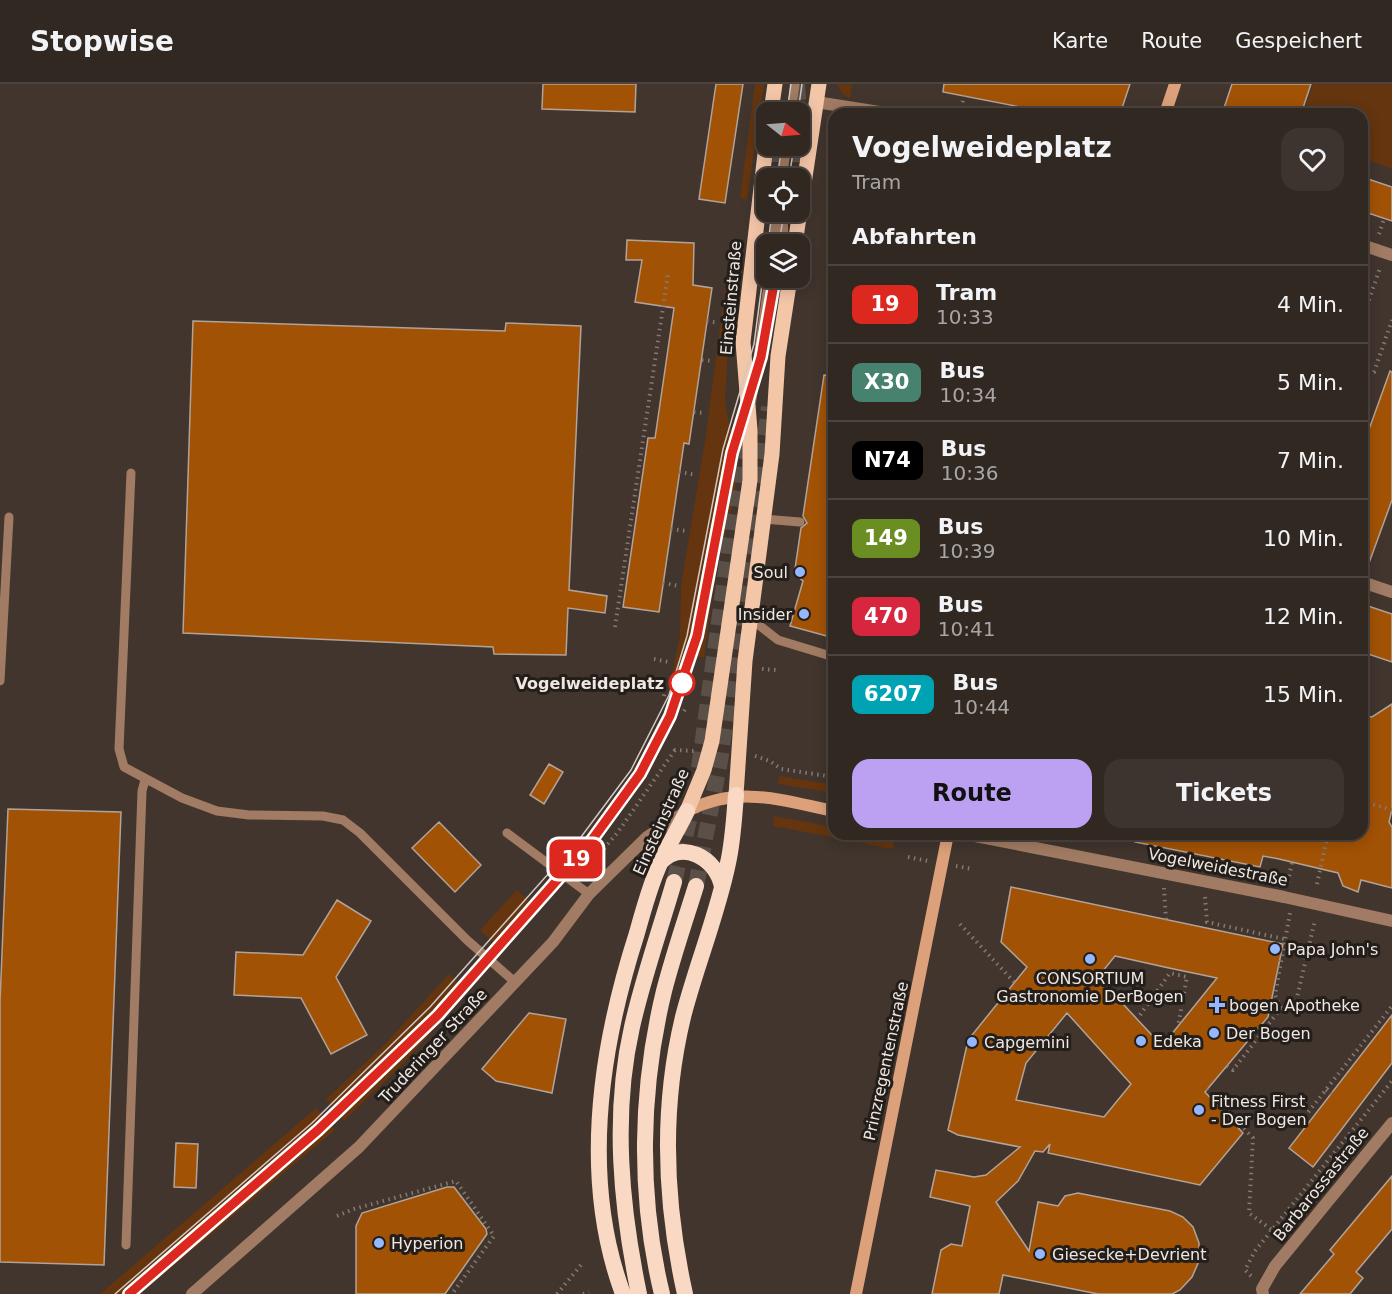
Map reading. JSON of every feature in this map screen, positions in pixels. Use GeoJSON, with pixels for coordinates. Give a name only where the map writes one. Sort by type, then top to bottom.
{"type":"FeatureCollection","features":[{"type":"Feature","properties":{"kind":"highway"},"geometry":{"type":"LineString","coordinates":[[685,1294],[670,1210],[670,1103],[683,1018],[722,888],[732,841],[736,795]]}},
{"type":"Feature","properties":{"kind":"highway","name":"Einsteinstraße"},"geometry":{"type":"LineString","coordinates":[[623,1294],[608,1247],[603,1214],[599,1140],[603,1072],[618,996],[659,865],[687,811]]}},
{"type":"Feature","properties":{"kind":"highway"},"geometry":{"type":"LineString","coordinates":[[659,865],[676,853],[695,854],[714,866],[722,888]]}},
{"type":"Feature","properties":{"kind":"highway"},"geometry":{"type":"LineString","coordinates":[[639,1294],[623,1202],[623,1089],[632,1028],[674,882]]}},
{"type":"Feature","properties":{"kind":"highway"},"geometry":{"type":"LineString","coordinates":[[662,1294],[648,1218],[644,1138],[647,1095],[664,991],[696,886]]}},
{"type":"Feature","properties":{"kind":"main road"},"geometry":{"type":"LineString","coordinates":[[772,102],[775,84]]}},
{"type":"Feature","properties":{"kind":"main road"},"geometry":{"type":"LineString","coordinates":[[796,234],[819,84]]}},
{"type":"Feature","properties":{"kind":"main road"},"geometry":{"type":"LineString","coordinates":[[1167,108],[1175,84]]}},
{"type":"Feature","properties":{"kind":"main road","name":"Einsteinstraße"},"geometry":{"type":"LineString","coordinates":[[687,811],[704,770],[716,723],[749,491],[749,423],[743,342],[760,222]]}},
{"type":"Feature","properties":{"kind":"main road"},"geometry":{"type":"LineString","coordinates":[[736,795],[751,619],[788,288]]}},
{"type":"Feature","properties":{"kind":"main road"},"geometry":{"type":"LineString","coordinates":[[687,811],[736,795],[767,798],[828,810]]}},
{"type":"Feature","properties":{"kind":"main road","name":"Prinzregentenstraße"},"geometry":{"type":"LineString","coordinates":[[856,1294],[947,840]]}},
{"type":"Feature","properties":{"kind":"street"},"geometry":{"type":"LineString","coordinates":[[816,102],[854,108]]}},
{"type":"Feature","properties":{"kind":"street"},"geometry":{"type":"LineString","coordinates":[[1368,248],[1388,254]]}},
{"type":"Feature","properties":{"kind":"street"},"geometry":{"type":"LineString","coordinates":[[1368,584],[1392,592]]}},
{"type":"Feature","properties":{"kind":"street","name":"Truderinger Straße"},"geometry":{"type":"LineString","coordinates":[[192,1294],[342,1164],[516,983],[572,919],[589,894],[647,837],[687,811]]}},
{"type":"Feature","properties":{"kind":"street","name":"Vogelweidestraße"},"geometry":{"type":"LineString","coordinates":[[995,840],[1392,921]]}},
{"type":"Feature","properties":{"kind":"street","name":"Barbarossastraße"},"geometry":{"type":"LineString","coordinates":[[1263,1292],[1275,1266],[1392,1123]]}},
{"type":"Feature","properties":{"kind":"lane"},"geometry":{"type":"LineString","coordinates":[[792,102],[795,84]]}},
{"type":"Feature","properties":{"kind":"lane"},"geometry":{"type":"LineString","coordinates":[[749,423],[768,288]]}},
{"type":"Feature","properties":{"kind":"lane"},"geometry":{"type":"LineString","coordinates":[[785,288],[786,302]]}},
{"type":"Feature","properties":{"kind":"lane"},"geometry":{"type":"LineString","coordinates":[[131,473],[119,749],[124,767],[145,780],[217,811],[343,820],[360,833],[467,940],[516,983]]}},
{"type":"Feature","properties":{"kind":"lane"},"geometry":{"type":"LineString","coordinates":[[0,681],[9,517]]}},
{"type":"Feature","properties":{"kind":"lane"},"geometry":{"type":"LineString","coordinates":[[763,519],[800,522]]}},
{"type":"Feature","properties":{"kind":"lane"},"geometry":{"type":"LineString","coordinates":[[751,619],[778,640],[828,655]]}},
{"type":"Feature","properties":{"kind":"lane"},"geometry":{"type":"LineString","coordinates":[[126,1245],[142,791],[145,780]]}},
{"type":"Feature","properties":{"kind":"lane"},"geometry":{"type":"LineString","coordinates":[[507,833],[589,894]]}},
{"type":"Feature","properties":{"kind":"path"},"geometry":{"type":"LineString","coordinates":[[961,108],[964,96]]}},
{"type":"Feature","properties":{"kind":"path"},"geometry":{"type":"LineString","coordinates":[[1379,235],[1384,219]]}},
{"type":"Feature","properties":{"kind":"path"},"geometry":{"type":"LineString","coordinates":[[1369,300],[1388,254]]}},
{"type":"Feature","properties":{"kind":"path"},"geometry":{"type":"LineString","coordinates":[[615,627],[668,274]]}},
{"type":"Feature","properties":{"kind":"path"},"geometry":{"type":"LineString","coordinates":[[1368,373],[1374,372],[1392,320]]}},
{"type":"Feature","properties":{"kind":"path"},"geometry":{"type":"LineString","coordinates":[[707,321],[718,323]]}},
{"type":"Feature","properties":{"kind":"path"},"geometry":{"type":"LineString","coordinates":[[702,360],[712,361]]}},
{"type":"Feature","properties":{"kind":"path"},"geometry":{"type":"LineString","coordinates":[[694,412],[704,413]]}},
{"type":"Feature","properties":{"kind":"path"},"geometry":{"type":"LineString","coordinates":[[680,472],[696,475]]}},
{"type":"Feature","properties":{"kind":"path"},"geometry":{"type":"LineString","coordinates":[[671,529],[687,531]]}},
{"type":"Feature","properties":{"kind":"path"},"geometry":{"type":"LineString","coordinates":[[663,583],[679,586]]}},
{"type":"Feature","properties":{"kind":"path"},"geometry":{"type":"LineString","coordinates":[[654,659],[669,662]]}},
{"type":"Feature","properties":{"kind":"path"},"geometry":{"type":"LineString","coordinates":[[762,669],[776,670]]}},
{"type":"Feature","properties":{"kind":"path"},"geometry":{"type":"LineString","coordinates":[[590,865],[669,762],[675,750],[673,750]]}},
{"type":"Feature","properties":{"kind":"path"},"geometry":{"type":"LineString","coordinates":[[770,761],[781,769],[828,776]]}},
{"type":"Feature","properties":{"kind":"path"},"geometry":{"type":"LineString","coordinates":[[1368,803],[1392,810]]}},
{"type":"Feature","properties":{"kind":"path"},"geometry":{"type":"LineString","coordinates":[[1317,884],[1327,840]]}},
{"type":"Feature","properties":{"kind":"path"},"geometry":{"type":"LineString","coordinates":[[1163,873],[1166,920]]}},
{"type":"Feature","properties":{"kind":"path"},"geometry":{"type":"LineString","coordinates":[[1204,881],[1207,922],[1284,939]]}},
{"type":"Feature","properties":{"kind":"path"},"geometry":{"type":"LineString","coordinates":[[1281,1008],[1294,1010],[1319,905]]}},
{"type":"Feature","properties":{"kind":"path"},"geometry":{"type":"LineString","coordinates":[[960,924],[1014,982]]}},
{"type":"Feature","properties":{"kind":"path"},"geometry":{"type":"LineString","coordinates":[[1281,1008],[1275,995],[1288,924]]}},
{"type":"Feature","properties":{"kind":"path"},"geometry":{"type":"LineString","coordinates":[[1140,1015],[1169,970],[1187,977],[1178,1026]]}},
{"type":"Feature","properties":{"kind":"path"},"geometry":{"type":"LineString","coordinates":[[1308,1125],[1302,1120],[1384,1020],[1392,1006]]}},
{"type":"Feature","properties":{"kind":"path"},"geometry":{"type":"LineString","coordinates":[[1227,1066],[1233,1070],[1281,1008]]}},
{"type":"Feature","properties":{"kind":"path"},"geometry":{"type":"LineString","coordinates":[[1263,1292],[1245,1270],[1254,1251],[1392,1081]]}},
{"type":"Feature","properties":{"kind":"path"},"geometry":{"type":"LineString","coordinates":[[1207,1089],[1253,1138],[1249,1213],[1272,1230]]}},
{"type":"Feature","properties":{"kind":"path"},"geometry":{"type":"LineString","coordinates":[[1326,1090],[1332,1094]]}},
{"type":"Feature","properties":{"kind":"path"},"geometry":{"type":"LineString","coordinates":[[337,1216],[354,1209],[456,1181],[494,1236],[452,1294]]}},
{"type":"Feature","properties":{"kind":"path"},"geometry":{"type":"LineString","coordinates":[[557,1294],[581,1265]]}},
{"type":"Feature","properties":{"kind":"path"},"geometry":{"type":"LineString","coordinates":[[583,1294],[589,1292]]}},
{"type":"Feature","properties":{"kind":"shaded area"},"geometry":{"type":"Polygon","coordinates":[[[755,84],[764,84],[761,102],[756,102],[756,139],[747,200],[740,198],[755,84]]]}},
{"type":"Feature","properties":{"kind":"shaded area"},"geometry":{"type":"Polygon","coordinates":[[[837,84],[852,84],[850,99],[842,93],[837,84]]]}},
{"type":"Feature","properties":{"kind":"shaded area"},"geometry":{"type":"Polygon","coordinates":[[[1313,84],[1392,84],[1392,169],[1368,160],[1368,108],[1305,108],[1313,84]]]}},
{"type":"Feature","properties":{"kind":"shaded area"},"geometry":{"type":"Polygon","coordinates":[[[726,282],[732,283],[725,400],[729,424],[738,447],[735,497],[715,571],[704,658],[696,656],[681,701],[669,689],[680,635],[681,586],[705,441],[726,282]]]}},
{"type":"Feature","properties":{"kind":"shaded area"},"geometry":{"type":"Polygon","coordinates":[[[779,776],[828,784],[828,792],[778,784],[779,776]]]}},
{"type":"Feature","properties":{"kind":"shaded area"},"geometry":{"type":"Polygon","coordinates":[[[774,816],[828,826],[828,837],[773,826],[774,816]]]}},
{"type":"Feature","properties":{"kind":"shaded area"},"geometry":{"type":"Polygon","coordinates":[[[846,840],[895,840],[893,849],[846,840]]]}},
{"type":"Feature","properties":{"kind":"shaded area"},"geometry":{"type":"Polygon","coordinates":[[[517,890],[538,909],[500,949],[480,930],[517,890]]]}},
{"type":"Feature","properties":{"kind":"shaded area"},"geometry":{"type":"Polygon","coordinates":[[[449,974],[467,992],[407,1060],[344,1121],[326,1099],[384,1045],[449,974]]]}},
{"type":"Feature","properties":{"kind":"shaded area"},"geometry":{"type":"Polygon","coordinates":[[[316,1108],[335,1130],[140,1294],[100,1294],[316,1108]]]}},
{"type":"Feature","properties":{"kind":"building"},"geometry":{"type":"Polygon","coordinates":[[[543,84],[636,84],[635,112],[542,109],[543,84]]]}},
{"type":"Feature","properties":{"kind":"building"},"geometry":{"type":"Polygon","coordinates":[[[716,84],[743,84],[725,203],[699,199],[716,84]]]}},
{"type":"Feature","properties":{"kind":"building"},"geometry":{"type":"Polygon","coordinates":[[[944,84],[1130,84],[1122,108],[1025,108],[943,92],[944,84]]]}},
{"type":"Feature","properties":{"kind":"building"},"geometry":{"type":"Polygon","coordinates":[[[1232,84],[1311,84],[1303,108],[1224,108],[1232,84]]]}},
{"type":"Feature","properties":{"kind":"building"},"geometry":{"type":"Polygon","coordinates":[[[1368,179],[1392,187],[1392,221],[1368,213],[1368,179]]]}},
{"type":"Feature","properties":{"kind":"building"},"geometry":{"type":"Polygon","coordinates":[[[627,240],[694,243],[693,285],[712,288],[689,444],[684,443],[659,612],[623,607],[648,438],[655,438],[674,308],[635,302],[642,260],[626,260],[627,240]]]}},
{"type":"Feature","properties":{"kind":"building"},"geometry":{"type":"Polygon","coordinates":[[[193,321],[505,331],[506,323],[581,326],[569,590],[607,596],[605,613],[568,608],[566,655],[494,654],[493,647],[183,633],[193,321]]]}},
{"type":"Feature","properties":{"kind":"building"},"geometry":{"type":"Polygon","coordinates":[[[1390,371],[1392,372],[1392,500],[1368,566],[1368,432],[1390,371]]]}},
{"type":"Feature","properties":{"kind":"building"},"geometry":{"type":"Polygon","coordinates":[[[824,375],[828,375],[828,636],[790,626],[803,581],[797,576],[795,569],[801,528],[807,523],[803,516],[824,375]]]}},
{"type":"Feature","properties":{"kind":"building"},"geometry":{"type":"Polygon","coordinates":[[[1368,606],[1392,614],[1392,662],[1368,654],[1368,606]]]}},
{"type":"Feature","properties":{"kind":"building"},"geometry":{"type":"Polygon","coordinates":[[[1392,704],[1392,810],[1389,822],[1392,827],[1392,888],[1361,880],[1358,892],[1343,886],[1338,873],[1279,859],[1263,856],[1260,867],[1135,842],[1135,840],[1368,840],[1368,716],[1372,717],[1392,704]]]}},
{"type":"Feature","properties":{"kind":"building"},"geometry":{"type":"Polygon","coordinates":[[[549,764],[563,772],[544,804],[530,795],[549,764]]]}},
{"type":"Feature","properties":{"kind":"building"},"geometry":{"type":"Polygon","coordinates":[[[8,809],[121,812],[104,1265],[0,1262],[0,1001],[8,809]]]}},
{"type":"Feature","properties":{"kind":"building"},"geometry":{"type":"Polygon","coordinates":[[[439,822],[481,865],[455,892],[412,848],[439,822]]]}},
{"type":"Feature","properties":{"kind":"building","name":"Der Bogen"},"geometry":{"type":"Polygon","coordinates":[[[1011,887],[1283,944],[1268,1017],[1205,1092],[1243,1133],[1200,1185],[1048,1153],[1050,1144],[1043,1152],[1035,1151],[1018,1181],[996,1202],[1029,1251],[1038,1202],[1058,1206],[1065,1196],[1078,1193],[1170,1211],[1183,1217],[1193,1227],[1199,1243],[1199,1261],[1192,1277],[1180,1290],[1172,1294],[1098,1294],[1003,1275],[999,1294],[932,1294],[941,1250],[951,1244],[962,1246],[970,1206],[930,1197],[936,1170],[974,1177],[986,1175],[1020,1147],[958,1135],[948,1130],[968,1040],[1027,967],[1001,942],[1011,887]],[[1115,956],[1098,977],[1162,1046],[1217,978],[1169,968],[1115,956]],[[1067,1013],[1026,1063],[1016,1100],[1104,1117],[1131,1084],[1067,1013]]]}},
{"type":"Feature","properties":{"kind":"building"},"geometry":{"type":"Polygon","coordinates":[[[337,900],[371,921],[336,977],[367,1035],[331,1054],[301,998],[234,995],[236,952],[303,955],[337,900]]]}},
{"type":"Feature","properties":{"kind":"building"},"geometry":{"type":"Polygon","coordinates":[[[529,1013],[566,1019],[552,1093],[496,1081],[482,1069],[529,1013]]]}},
{"type":"Feature","properties":{"kind":"building"},"geometry":{"type":"Polygon","coordinates":[[[1392,1015],[1392,1063],[1313,1167],[1289,1148],[1392,1015]]]}},
{"type":"Feature","properties":{"kind":"building"},"geometry":{"type":"Polygon","coordinates":[[[176,1143],[198,1144],[196,1188],[174,1187],[176,1143]]]}},
{"type":"Feature","properties":{"kind":"building"},"geometry":{"type":"Polygon","coordinates":[[[1392,1176],[1392,1229],[1356,1272],[1363,1278],[1350,1294],[1300,1294],[1334,1254],[1330,1250],[1392,1176]]]}},
{"type":"Feature","properties":{"kind":"building"},"geometry":{"type":"Polygon","coordinates":[[[447,1187],[454,1187],[486,1229],[487,1234],[445,1294],[356,1294],[356,1226],[362,1213],[447,1187]]]}},
{"type":"Feature","properties":{"kind":"tunnel"},"geometry":{"type":"LineString","coordinates":[[797,84],[798,102]]}},
{"type":"Feature","properties":{"kind":"tunnel"},"geometry":{"type":"LineString","coordinates":[[778,156],[778,168]]}},
{"type":"Feature","properties":{"kind":"tunnel"},"geometry":{"type":"LineString","coordinates":[[799,156],[800,168]]}},
{"type":"Feature","properties":{"kind":"tunnel"},"geometry":{"type":"LineString","coordinates":[[696,886],[720,761],[769,407]]}},
{"type":"Feature","properties":{"kind":"tunnel"},"geometry":{"type":"LineString","coordinates":[[699,768],[745,431]]}},
{"type":"Feature","properties":{"kind":"tunnel"},"geometry":{"type":"LineString","coordinates":[[674,882],[692,808]]}},
{"type":"Feature","properties":{"kind":"tram line"},"geometry":{"type":"LineString","coordinates":[[788,102],[791,84]]}},
{"type":"Feature","properties":{"kind":"tram line"},"geometry":{"type":"LineString","coordinates":[[799,102],[802,84]]}},
{"type":"Feature","properties":{"kind":"tram line"},"geometry":{"type":"LineString","coordinates":[[779,168],[780,156]]}},
{"type":"Feature","properties":{"kind":"tram line"},"geometry":{"type":"LineString","coordinates":[[791,168],[792,156]]}},
{"type":"Feature","properties":{"kind":"tram line"},"geometry":{"type":"LineString","coordinates":[[769,234],[771,222]]}},
{"type":"Feature","properties":{"kind":"tram line"},"geometry":{"type":"LineString","coordinates":[[781,234],[782,222]]}},
{"type":"Feature","properties":{"kind":"tram line"},"geometry":{"type":"LineString","coordinates":[[115,1294],[312,1123],[430,1007],[581,837],[631,770],[669,695],[687,636],[723,449],[754,344],[761,288]]}},
{"type":"Feature","properties":{"kind":"tram line"},"geometry":{"type":"LineString","coordinates":[[129,1294],[318,1130],[438,1015],[589,844],[640,774],[670,716],[697,636],[732,453],[761,357],[773,288]]}},
{"type":"Feature","properties":{"kind":"tram line","name":"19"},"geometry":{"type":"LineString","coordinates":[[129,1294],[318,1130],[438,1015],[589,844],[640,774],[670,716],[697,636],[710,578],[732,453],[761,357],[774,288]]}},
{"type":"Feature","properties":{"kind":"place","name":"Soul"},"geometry":{"type":"Point","coordinates":[800,572]}},
{"type":"Feature","properties":{"kind":"place","name":"Insider"},"geometry":{"type":"Point","coordinates":[804,614]}},
{"type":"Feature","properties":{"kind":"place","name":"Vogelweideplatz"},"geometry":{"type":"Point","coordinates":[682,683]}},
{"type":"Feature","properties":{"kind":"place","name":"Papa John's"},"geometry":{"type":"Point","coordinates":[1275,949]}},
{"type":"Feature","properties":{"kind":"place","name":"CONSORTIUM Gastronomie DerBogen"},"geometry":{"type":"Point","coordinates":[1090,959]}},
{"type":"Feature","properties":{"kind":"place","name":"bogen Apotheke"},"geometry":{"type":"Point","coordinates":[1217,1005]}},
{"type":"Feature","properties":{"kind":"place","name":"Der Bogen"},"geometry":{"type":"Point","coordinates":[1214,1033]}},
{"type":"Feature","properties":{"kind":"place","name":"Edeka"},"geometry":{"type":"Point","coordinates":[1141,1041]}},
{"type":"Feature","properties":{"kind":"place","name":"Capgemini"},"geometry":{"type":"Point","coordinates":[972,1042]}},
{"type":"Feature","properties":{"kind":"place","name":"Fitness First - Der Bogen"},"geometry":{"type":"Point","coordinates":[1199,1110]}},
{"type":"Feature","properties":{"kind":"place","name":"Hyperion"},"geometry":{"type":"Point","coordinates":[379,1243]}},
{"type":"Feature","properties":{"kind":"place","name":"Giesecke+Devrient"},"geometry":{"type":"Point","coordinates":[1040,1254]}}]}
